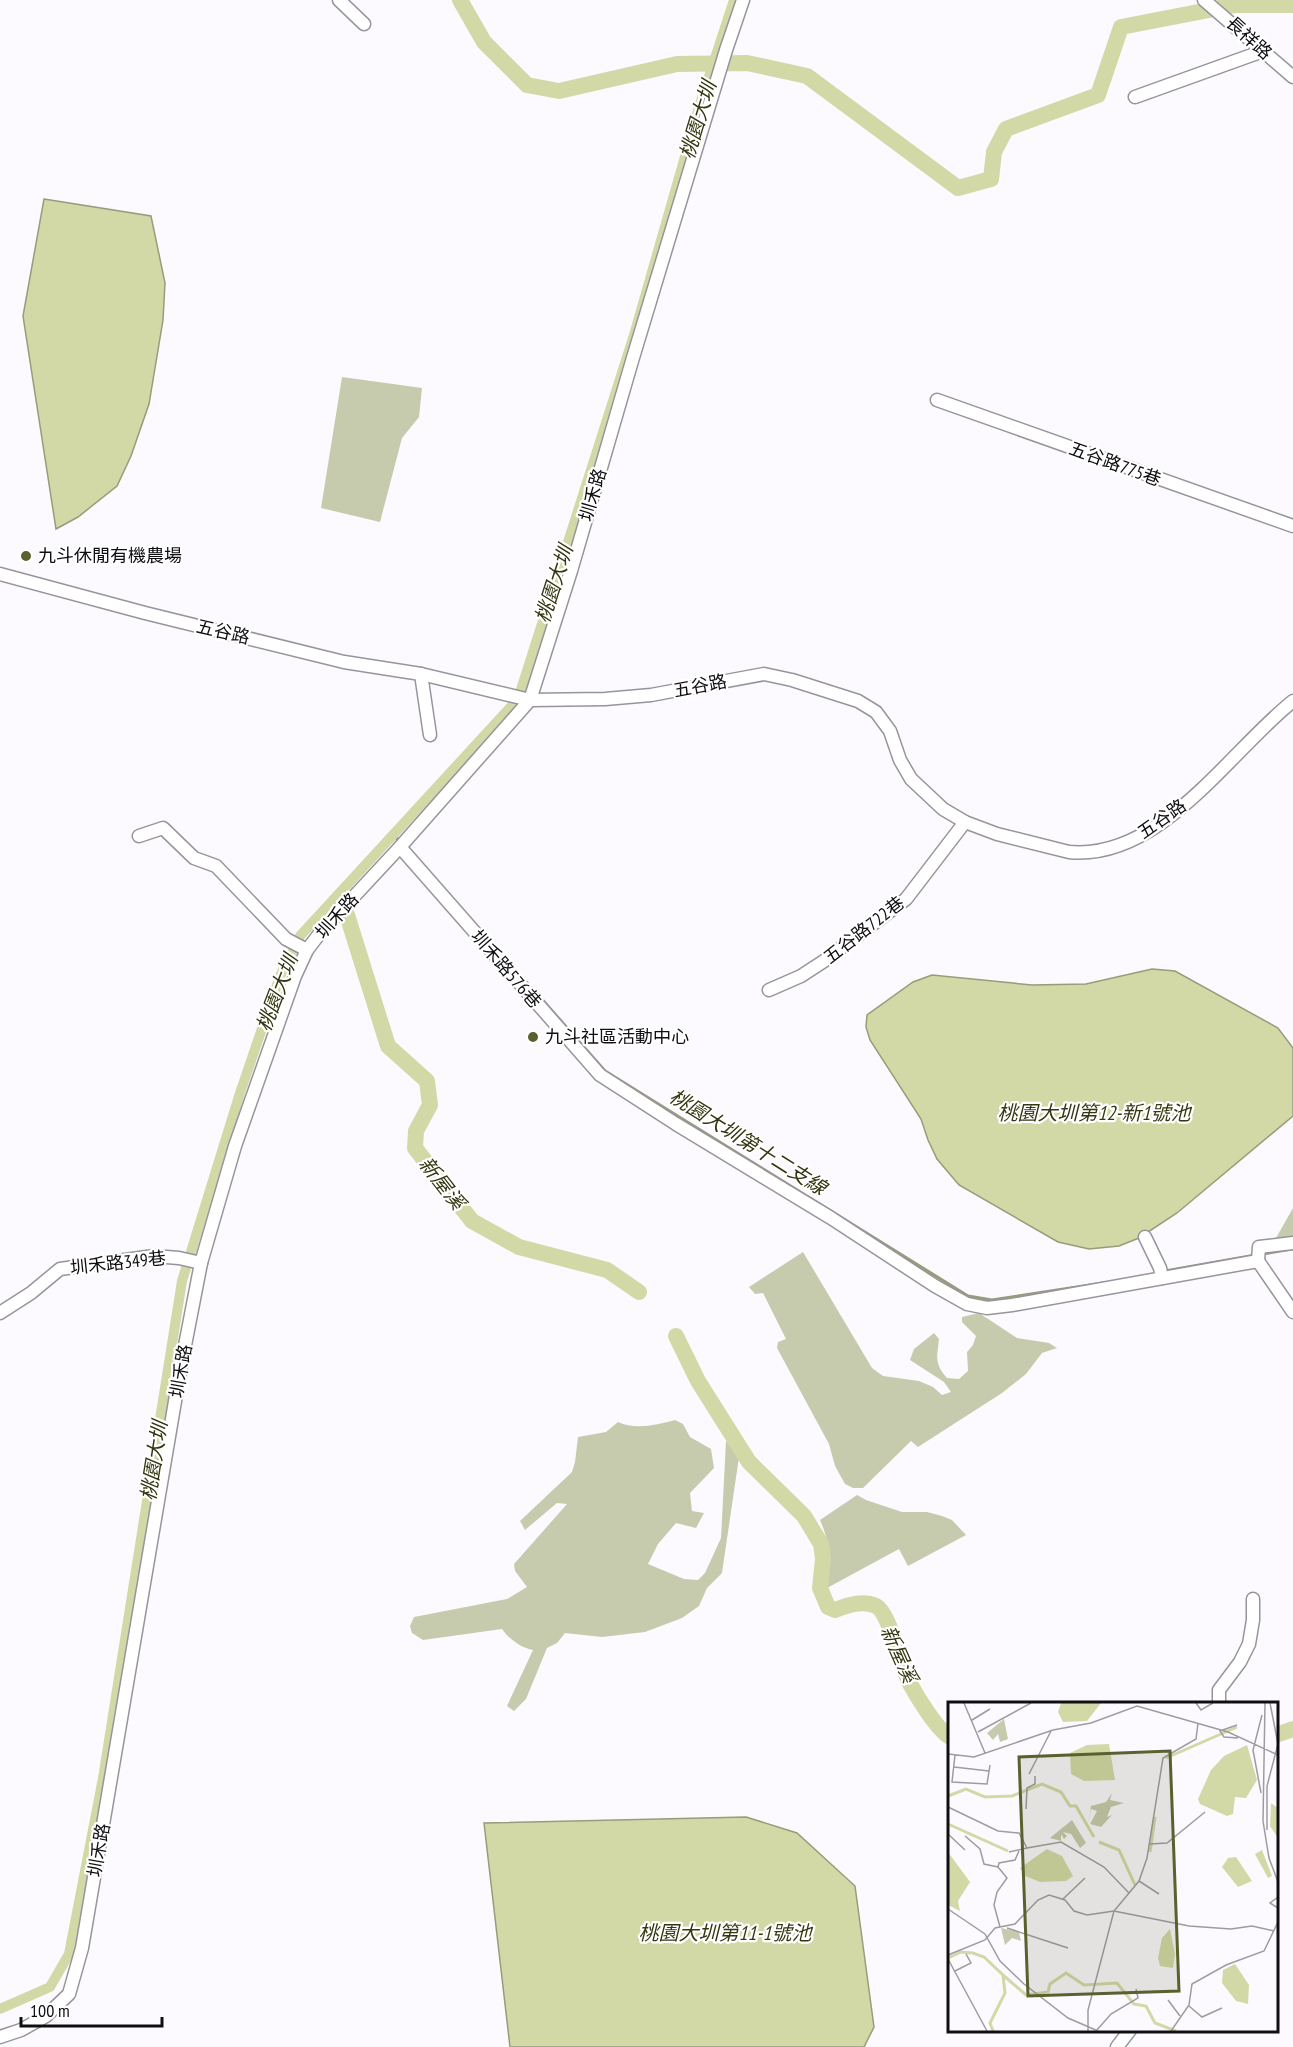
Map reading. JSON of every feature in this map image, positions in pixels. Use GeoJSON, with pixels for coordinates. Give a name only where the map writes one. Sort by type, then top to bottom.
{"type":"FeatureCollection","features":[{"type":"Feature","properties":{"kind":"street"},"geometry":{"type":"LineString","coordinates":[[339,0],[364,24]]}},
{"type":"Feature","properties":{"kind":"street","name":"圳禾路"},"geometry":{"type":"LineString","coordinates":[[0,2037],[21,2030],[46,2016],[69,1994],[82,1948],[199,1263],[235,1146],[304,950],[516,718],[571,571],[632,361],[743,0]]}},
{"type":"Feature","properties":{"kind":"street","name":"長祥路"},"geometry":{"type":"LineString","coordinates":[[1204,0],[1293,76]]}},
{"type":"Feature","properties":{"kind":"street"},"geometry":{"type":"LineString","coordinates":[[1135,97],[1263,51]]}},
{"type":"Feature","properties":{"kind":"street","name":"五谷路775巷"},"geometry":{"type":"LineString","coordinates":[[937,400],[1293,526]]}},
{"type":"Feature","properties":{"kind":"street","name":"五谷路"},"geometry":{"type":"LineString","coordinates":[[0,574],[145,613],[344,662],[421,674],[525,698],[605,699],[651,695],[764,674],[792,680],[858,701],[876,712],[890,731],[900,760],[911,779],[943,809],[966,822],[998,834],[1080,854],[1130,841],[1175,815],[1273,717],[1293,701]]}},
{"type":"Feature","properties":{"kind":"street"},"geometry":{"type":"LineString","coordinates":[[421,674],[429,735]]}},
{"type":"Feature","properties":{"kind":"street","name":"五谷路722巷"},"geometry":{"type":"LineString","coordinates":[[769,990],[801,976],[824,961],[906,898],[966,822]]}},
{"type":"Feature","properties":{"kind":"street"},"geometry":{"type":"LineString","coordinates":[[139,836],[163,828],[194,858],[216,866],[290,943],[304,950]]}},
{"type":"Feature","properties":{"kind":"street","name":"圳禾路576巷"},"geometry":{"type":"LineString","coordinates":[[400,847],[600,1075],[967,1304],[987,1308],[1258,1261]]}},
{"type":"Feature","properties":{"kind":"street"},"geometry":{"type":"LineString","coordinates":[[1145,1236],[1160,1268],[1162,1278]]}},
{"type":"Feature","properties":{"kind":"street"},"geometry":{"type":"LineString","coordinates":[[1293,1243],[1259,1247],[1258,1261],[1293,1312]]}},
{"type":"Feature","properties":{"kind":"street","name":"圳禾路349巷"},"geometry":{"type":"LineString","coordinates":[[0,1313],[32,1293],[60,1269],[154,1256],[179,1258],[199,1263]]}},
{"type":"Feature","properties":{"kind":"street"},"geometry":{"type":"LineString","coordinates":[[1219,1702],[1219,1690],[1240,1662],[1249,1644],[1254,1620],[1253,1599]]}},
{"type":"Feature","properties":{"kind":"street"},"geometry":{"type":"LineString","coordinates":[[1117,2047],[1129,2032]]}},
{"type":"Feature","properties":{"kind":"shaded area"},"geometry":{"type":"Polygon","coordinates":[[[342,377],[422,388],[419,417],[402,438],[380,522],[321,508],[342,377]]]}},
{"type":"Feature","properties":{"kind":"shaded area"},"geometry":{"type":"Polygon","coordinates":[[[1293,1208],[1293,1238],[1280,1240],[1276,1238],[1293,1208]]]}},
{"type":"Feature","properties":{"kind":"shaded area"},"geometry":{"type":"Polygon","coordinates":[[[803,1252],[872,1368],[883,1376],[919,1381],[933,1387],[942,1395],[951,1392],[944,1382],[910,1360],[914,1349],[934,1333],[939,1339],[937,1355],[940,1368],[947,1378],[959,1379],[968,1371],[967,1352],[976,1336],[962,1322],[962,1317],[979,1313],[1017,1338],[1049,1343],[1057,1348],[1042,1353],[1026,1374],[1002,1393],[918,1447],[911,1441],[863,1488],[853,1488],[845,1484],[835,1466],[829,1444],[777,1348],[778,1342],[786,1339],[763,1293],[755,1294],[749,1287],[803,1252]]]}},
{"type":"Feature","properties":{"kind":"shaded area"},"geometry":{"type":"Polygon","coordinates":[[[675,1420],[683,1424],[690,1437],[711,1449],[714,1468],[690,1493],[692,1511],[704,1513],[696,1528],[676,1523],[658,1544],[648,1564],[684,1579],[698,1580],[705,1573],[721,1538],[726,1441],[739,1457],[722,1573],[707,1588],[699,1606],[682,1618],[645,1632],[602,1637],[565,1633],[557,1643],[547,1648],[526,1699],[514,1711],[507,1706],[533,1650],[516,1642],[502,1629],[423,1640],[412,1633],[410,1626],[414,1617],[507,1599],[527,1587],[515,1571],[514,1564],[567,1504],[557,1503],[525,1530],[520,1521],[572,1472],[578,1437],[606,1432],[618,1422],[639,1426],[675,1420]]]}},
{"type":"Feature","properties":{"kind":"shaded area"},"geometry":{"type":"Polygon","coordinates":[[[857,1495],[902,1512],[927,1512],[942,1516],[952,1520],[966,1535],[908,1566],[899,1549],[827,1588],[829,1553],[820,1520],[857,1495]]]}},
{"type":"Feature","properties":{"kind":"water"},"geometry":{"type":"Polygon","coordinates":[[[44,199],[151,216],[165,283],[163,320],[149,404],[131,456],[117,486],[78,517],[56,529],[23,316],[44,199]]]}},
{"type":"Feature","properties":{"kind":"water","name":"桃園大圳第12-新1號池"},"geometry":{"type":"Polygon","coordinates":[[[1152,969],[1175,971],[1278,1028],[1293,1048],[1293,1116],[1177,1213],[1139,1238],[1119,1246],[1089,1249],[1058,1242],[959,1185],[937,1159],[921,1119],[870,1040],[866,1027],[867,1015],[913,982],[932,975],[1032,985],[1086,984],[1152,969]]]}},
{"type":"Feature","properties":{"kind":"water","name":"桃園大圳第11-1號池"},"geometry":{"type":"Polygon","coordinates":[[[746,1817],[797,1833],[855,1886],[874,2027],[864,2047],[510,2047],[484,1823],[746,1817]]]}},
{"type":"Feature","properties":{"kind":"waterway"},"geometry":{"type":"LineString","coordinates":[[460,0],[484,42],[527,85],[559,91],[677,64],[747,63],[807,76],[958,188],[991,179],[994,152],[1006,129],[1098,95],[1121,27],[1235,5],[1293,5]]}},
{"type":"Feature","properties":{"kind":"waterway","name":"桃園大圳"},"geometry":{"type":"LineString","coordinates":[[0,2009],[50,1987],[69,1954],[103,1778],[182,1281],[240,1093],[280,976],[300,936],[518,699],[634,335],[700,104],[734,0]]}},
{"type":"Feature","properties":{"kind":"waterway","name":"桃園大圳第十二支線"},"geometry":{"type":"LineString","coordinates":[[393,835],[401,842]]}},
{"type":"Feature","properties":{"kind":"waterway","name":"新屋溪"},"geometry":{"type":"LineString","coordinates":[[347,915],[388,1046],[427,1081],[430,1105],[416,1131],[415,1148],[472,1221],[519,1247],[607,1270],[639,1292]]}},
{"type":"Feature","properties":{"kind":"waterway","name":"桃園大圳第十二支線"},"geometry":{"type":"LineString","coordinates":[[532,988],[605,1071],[968,1296],[992,1300],[1103,1283]]}},
{"type":"Feature","properties":{"kind":"waterway","name":"桃園大圳第十二支線"},"geometry":{"type":"LineString","coordinates":[[1263,1254],[1292,1249]]}},
{"type":"Feature","properties":{"kind":"waterway","name":"桃園大圳第十二支線"},"geometry":{"type":"LineString","coordinates":[[1165,1271],[1256,1255]]}},
{"type":"Feature","properties":{"kind":"waterway","name":"新屋溪"},"geometry":{"type":"LineString","coordinates":[[676,1336],[698,1381],[749,1462],[804,1516],[821,1544],[823,1559],[820,1588],[828,1607],[835,1610],[866,1603],[881,1610],[909,1682],[933,1720],[948,1735]]}},
{"type":"Feature","properties":{"kind":"waterway","name":"新屋溪"},"geometry":{"type":"LineString","coordinates":[[1278,1734],[1293,1729]]}},
{"type":"Feature","properties":{"kind":"place","name":"九斗休閒有機農場"},"geometry":{"type":"Point","coordinates":[26,556]}},
{"type":"Feature","properties":{"kind":"place","name":"九斗社區活動中心"},"geometry":{"type":"Point","coordinates":[533,1037]}}]}
